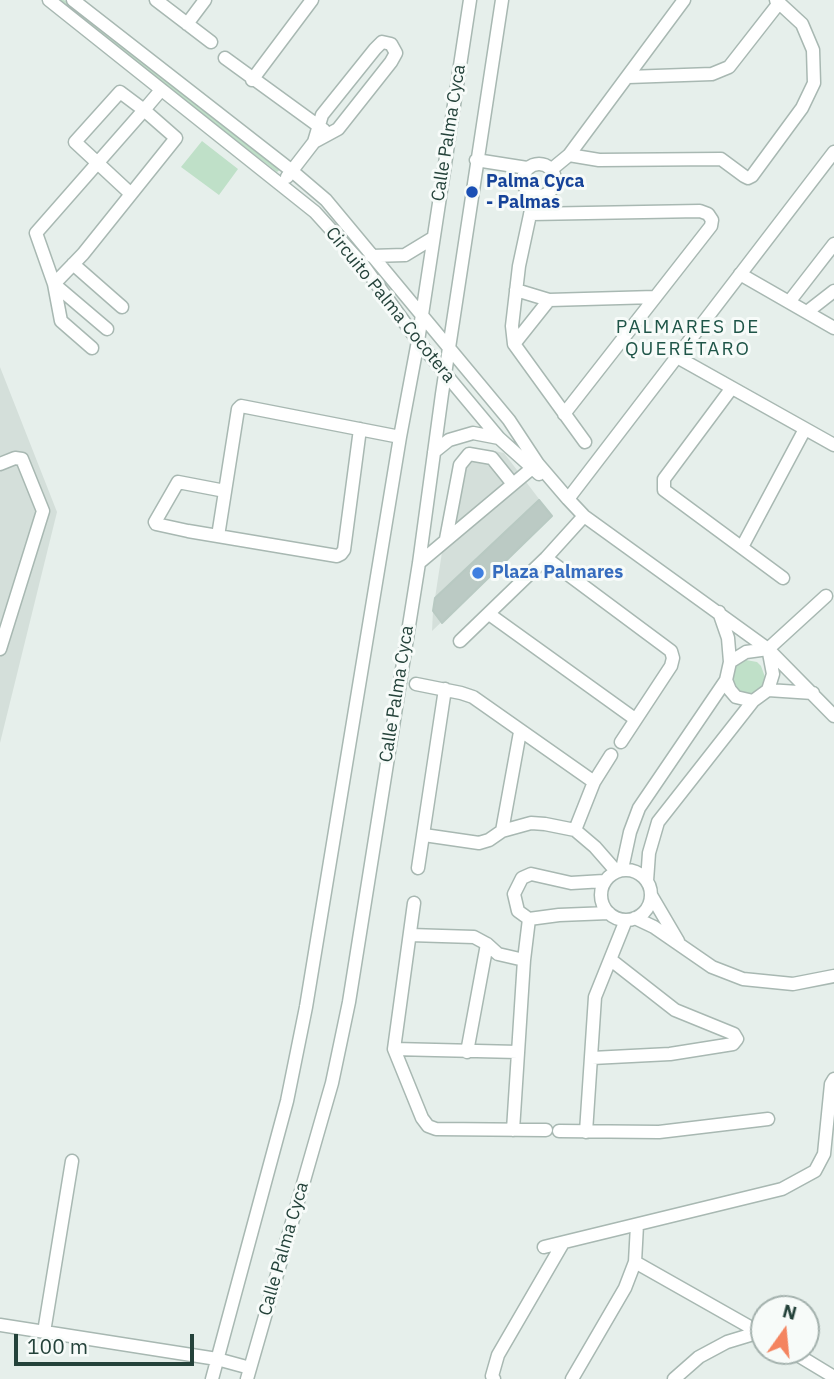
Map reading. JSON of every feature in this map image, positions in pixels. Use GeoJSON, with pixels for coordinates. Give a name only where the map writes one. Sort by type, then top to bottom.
{"type":"FeatureCollection","features":[{"type":"Feature","properties":{"kind":"street","name":"Circuito Palma Cocotera"},"geometry":{"type":"LineString","coordinates":[[49,0],[315,212],[363,265],[418,341],[499,438],[535,466],[584,516],[768,649],[834,716]]}},
{"type":"Feature","properties":{"kind":"street","name":"Circuito Palma Cocotera"},"geometry":{"type":"LineString","coordinates":[[74,0],[326,200],[509,419],[535,466]]}},
{"type":"Feature","properties":{"kind":"street"},"geometry":{"type":"LineString","coordinates":[[156,0],[211,42]]}},
{"type":"Feature","properties":{"kind":"street"},"geometry":{"type":"LineString","coordinates":[[187,24],[205,0]]}},
{"type":"Feature","properties":{"kind":"street"},"geometry":{"type":"LineString","coordinates":[[253,80],[312,0]]}},
{"type":"Feature","properties":{"kind":"street","name":"Calle Palma Cyca"},"geometry":{"type":"LineString","coordinates":[[212,1379],[297,1053],[422,317],[470,0]]}},
{"type":"Feature","properties":{"kind":"street","name":"Calle Palma Cyca"},"geometry":{"type":"LineString","coordinates":[[248,1373],[341,1046],[419,563],[502,0]]}},
{"type":"Feature","properties":{"kind":"street"},"geometry":{"type":"LineString","coordinates":[[552,169],[569,155],[684,0]]}},
{"type":"Feature","properties":{"kind":"street"},"geometry":{"type":"LineString","coordinates":[[569,155],[599,160],[721,159],[748,178],[802,108],[814,83],[813,50],[802,24],[778,1],[729,67],[712,74],[628,77]]}},
{"type":"Feature","properties":{"kind":"street"},"geometry":{"type":"LineString","coordinates":[[280,185],[314,142],[322,115],[374,49],[382,42],[391,44],[396,53],[391,62],[338,129],[314,142]]}},
{"type":"Feature","properties":{"kind":"street"},"geometry":{"type":"LineString","coordinates":[[225,58],[330,134]]}},
{"type":"Feature","properties":{"kind":"street"},"geometry":{"type":"LineString","coordinates":[[92,348],[61,321],[54,284],[36,233],[161,90]]}},
{"type":"Feature","properties":{"kind":"street"},"geometry":{"type":"LineString","coordinates":[[54,284],[73,264],[131,194],[176,138],[120,92],[75,142],[131,194]]}},
{"type":"Feature","properties":{"kind":"street"},"geometry":{"type":"LineString","coordinates":[[568,499],[834,152]]}},
{"type":"Feature","properties":{"kind":"street"},"geometry":{"type":"LineString","coordinates":[[476,163],[525,173]]}},
{"type":"Feature","properties":{"kind":"street"},"geometry":{"type":"LineString","coordinates":[[535,164],[544,164],[552,169],[556,176],[555,185],[551,192],[543,196],[534,195],[528,192],[525,173],[535,164]]}},
{"type":"Feature","properties":{"kind":"street"},"geometry":{"type":"LineString","coordinates":[[534,195],[519,266],[512,326],[514,344],[585,442]]}},
{"type":"Feature","properties":{"kind":"street"},"geometry":{"type":"LineString","coordinates":[[530,214],[700,211],[712,219],[711,226],[564,414]]}},
{"type":"Feature","properties":{"kind":"street"},"geometry":{"type":"LineString","coordinates":[[371,256],[405,255],[433,238]]}},
{"type":"Feature","properties":{"kind":"street"},"geometry":{"type":"LineString","coordinates":[[789,302],[834,244]]}},
{"type":"Feature","properties":{"kind":"street"},"geometry":{"type":"LineString","coordinates":[[73,264],[122,307]]}},
{"type":"Feature","properties":{"kind":"street"},"geometry":{"type":"LineString","coordinates":[[740,274],[834,328]]}},
{"type":"Feature","properties":{"kind":"street"},"geometry":{"type":"LineString","coordinates":[[54,284],[107,330]]}},
{"type":"Feature","properties":{"kind":"street"},"geometry":{"type":"LineString","coordinates":[[516,290],[549,300],[655,297]]}},
{"type":"Feature","properties":{"kind":"street"},"geometry":{"type":"LineString","coordinates":[[807,312],[834,291]]}},
{"type":"Feature","properties":{"kind":"street"},"geometry":{"type":"LineString","coordinates":[[514,344],[549,300]]}},
{"type":"Feature","properties":{"kind":"street"},"geometry":{"type":"LineString","coordinates":[[677,357],[834,445]]}},
{"type":"Feature","properties":{"kind":"street"},"geometry":{"type":"LineString","coordinates":[[731,389],[664,479],[664,490],[783,578]]}},
{"type":"Feature","properties":{"kind":"street"},"geometry":{"type":"LineString","coordinates":[[218,536],[238,409],[242,405],[400,437]]}},
{"type":"Feature","properties":{"kind":"street"},"geometry":{"type":"LineString","coordinates":[[225,491],[178,482],[154,519],[156,524],[341,554],[344,550],[360,429]]}},
{"type":"Feature","properties":{"kind":"street"},"geometry":{"type":"LineString","coordinates":[[743,547],[805,429]]}},
{"type":"Feature","properties":{"kind":"street"},"geometry":{"type":"LineString","coordinates":[[434,452],[449,440],[473,433],[499,438]]}},
{"type":"Feature","properties":{"kind":"street"},"geometry":{"type":"LineString","coordinates":[[446,539],[460,466],[469,454],[492,458],[513,484]]}},
{"type":"Feature","properties":{"kind":"street"},"geometry":{"type":"LineString","coordinates":[[0,464],[15,458],[22,459],[43,511],[0,649]]}},
{"type":"Feature","properties":{"kind":"street"},"geometry":{"type":"LineString","coordinates":[[419,563],[535,466]]}},
{"type":"Feature","properties":{"kind":"street"},"geometry":{"type":"LineString","coordinates":[[460,641],[546,558],[584,516]]}},
{"type":"Feature","properties":{"kind":"street"},"geometry":{"type":"LineString","coordinates":[[546,558],[671,651],[671,666],[621,742]]}},
{"type":"Feature","properties":{"kind":"street"},"geometry":{"type":"LineString","coordinates":[[730,662],[746,652],[768,649],[826,596]]}},
{"type":"Feature","properties":{"kind":"street"},"geometry":{"type":"LineString","coordinates":[[719,612],[728,638],[730,662],[726,680],[639,808],[613,874],[600,892],[602,904],[608,914],[617,919],[630,919],[654,927],[712,967],[743,979],[793,984],[834,976]]}},
{"type":"Feature","properties":{"kind":"street"},"geometry":{"type":"LineString","coordinates":[[489,614],[635,719]]}},
{"type":"Feature","properties":{"kind":"street"},"geometry":{"type":"LineString","coordinates":[[682,947],[651,895],[647,881],[649,853],[658,822],[752,701],[768,690],[774,674],[768,649]]}},
{"type":"Feature","properties":{"kind":"street"},"geometry":{"type":"LineString","coordinates":[[726,680],[736,697],[752,701]]}},
{"type":"Feature","properties":{"kind":"street"},"geometry":{"type":"LineString","coordinates":[[416,684],[472,697],[594,782]]}},
{"type":"Feature","properties":{"kind":"street"},"geometry":{"type":"LineString","coordinates":[[418,868],[445,689]]}},
{"type":"Feature","properties":{"kind":"street"},"geometry":{"type":"LineString","coordinates":[[768,690],[813,693]]}},
{"type":"Feature","properties":{"kind":"street"},"geometry":{"type":"LineString","coordinates":[[502,831],[520,732]]}},
{"type":"Feature","properties":{"kind":"street"},"geometry":{"type":"LineString","coordinates":[[575,830],[594,782],[611,755]]}},
{"type":"Feature","properties":{"kind":"street"},"geometry":{"type":"LineString","coordinates":[[424,835],[480,843],[502,831],[531,823],[575,830],[595,847],[613,874]]}},
{"type":"Feature","properties":{"kind":"street"},"geometry":{"type":"LineString","coordinates":[[513,1130],[528,925],[518,911],[514,894],[517,884],[531,874],[571,883],[632,870],[647,881]]}},
{"type":"Feature","properties":{"kind":"street"},"geometry":{"type":"LineString","coordinates":[[586,1132],[595,997],[630,919],[643,913],[649,905],[651,895]]}},
{"type":"Feature","properties":{"kind":"street"},"geometry":{"type":"LineString","coordinates":[[414,903],[394,1049],[422,1118],[428,1126],[436,1129],[659,1132],[768,1119]]}},
{"type":"Feature","properties":{"kind":"street"},"geometry":{"type":"LineString","coordinates":[[528,925],[559,915],[608,914]]}},
{"type":"Feature","properties":{"kind":"street"},"geometry":{"type":"LineString","coordinates":[[410,935],[474,937],[498,954],[524,960]]}},
{"type":"Feature","properties":{"kind":"street"},"geometry":{"type":"LineString","coordinates":[[467,1052],[487,944]]}},
{"type":"Feature","properties":{"kind":"street"},"geometry":{"type":"LineString","coordinates":[[592,1058],[670,1054],[733,1044],[737,1039],[734,1034],[675,1010],[611,960]]}},
{"type":"Feature","properties":{"kind":"street"},"geometry":{"type":"LineString","coordinates":[[394,1049],[518,1052]]}},
{"type":"Feature","properties":{"kind":"street"},"geometry":{"type":"LineString","coordinates":[[544,1247],[782,1189],[815,1171],[824,1154],[831,1084],[834,1079]]}},
{"type":"Feature","properties":{"kind":"street"},"geometry":{"type":"LineString","coordinates":[[44,1332],[72,1161]]}},
{"type":"Feature","properties":{"kind":"street"},"geometry":{"type":"LineString","coordinates":[[572,1379],[625,1287],[635,1262],[637,1225]]}},
{"type":"Feature","properties":{"kind":"street"},"geometry":{"type":"LineString","coordinates":[[494,1379],[492,1376],[498,1356],[563,1243]]}},
{"type":"Feature","properties":{"kind":"street"},"geometry":{"type":"LineString","coordinates":[[635,1262],[750,1326]]}},
{"type":"Feature","properties":{"kind":"street"},"geometry":{"type":"LineString","coordinates":[[0,1325],[218,1359],[248,1373]]}},
{"type":"Feature","properties":{"kind":"street"},"geometry":{"type":"LineString","coordinates":[[674,1379],[699,1357],[727,1342],[750,1336]]}},
{"type":"Feature","properties":{"kind":"street"},"geometry":{"type":"LineString","coordinates":[[814,1365],[834,1377]]}},
{"type":"Feature","properties":{"kind":"shaded area"},"geometry":{"type":"Polygon","coordinates":[[[0,367],[57,512],[0,743],[0,367]]]}},
{"type":"Feature","properties":{"kind":"shaded area"},"geometry":{"type":"Polygon","coordinates":[[[477,450],[504,453],[552,516],[432,631],[453,480],[477,450]]]}},
{"type":"Feature","properties":{"kind":"green space"},"geometry":{"type":"Polygon","coordinates":[[[55,0],[64,0],[282,168],[277,172],[55,0]]]}},
{"type":"Feature","properties":{"kind":"green space"},"geometry":{"type":"Polygon","coordinates":[[[202,141],[238,169],[219,195],[181,167],[202,141]]]}},
{"type":"Feature","properties":{"kind":"green space"},"geometry":{"type":"Polygon","coordinates":[[[746,660],[757,662],[765,677],[761,688],[751,695],[739,694],[731,679],[736,664],[746,660]]]}},
{"type":"Feature","properties":{"kind":"building","name":"Plaza Palmares"},"geometry":{"type":"Polygon","coordinates":[[[539,500],[552,516],[442,623],[433,611],[435,598],[539,500]]]}},
{"type":"Feature","properties":{"kind":"place","name":"Palma Cyca - Palmas"},"geometry":{"type":"Point","coordinates":[472,192]}},
{"type":"Feature","properties":{"kind":"place","name":"Plaza Palmares"},"geometry":{"type":"Point","coordinates":[478,573]}},
{"type":"Feature","properties":{"kind":"district","name":"PALMARES DE QUERÉTARO"},"geometry":{"type":"Point","coordinates":[688,339]}}]}
